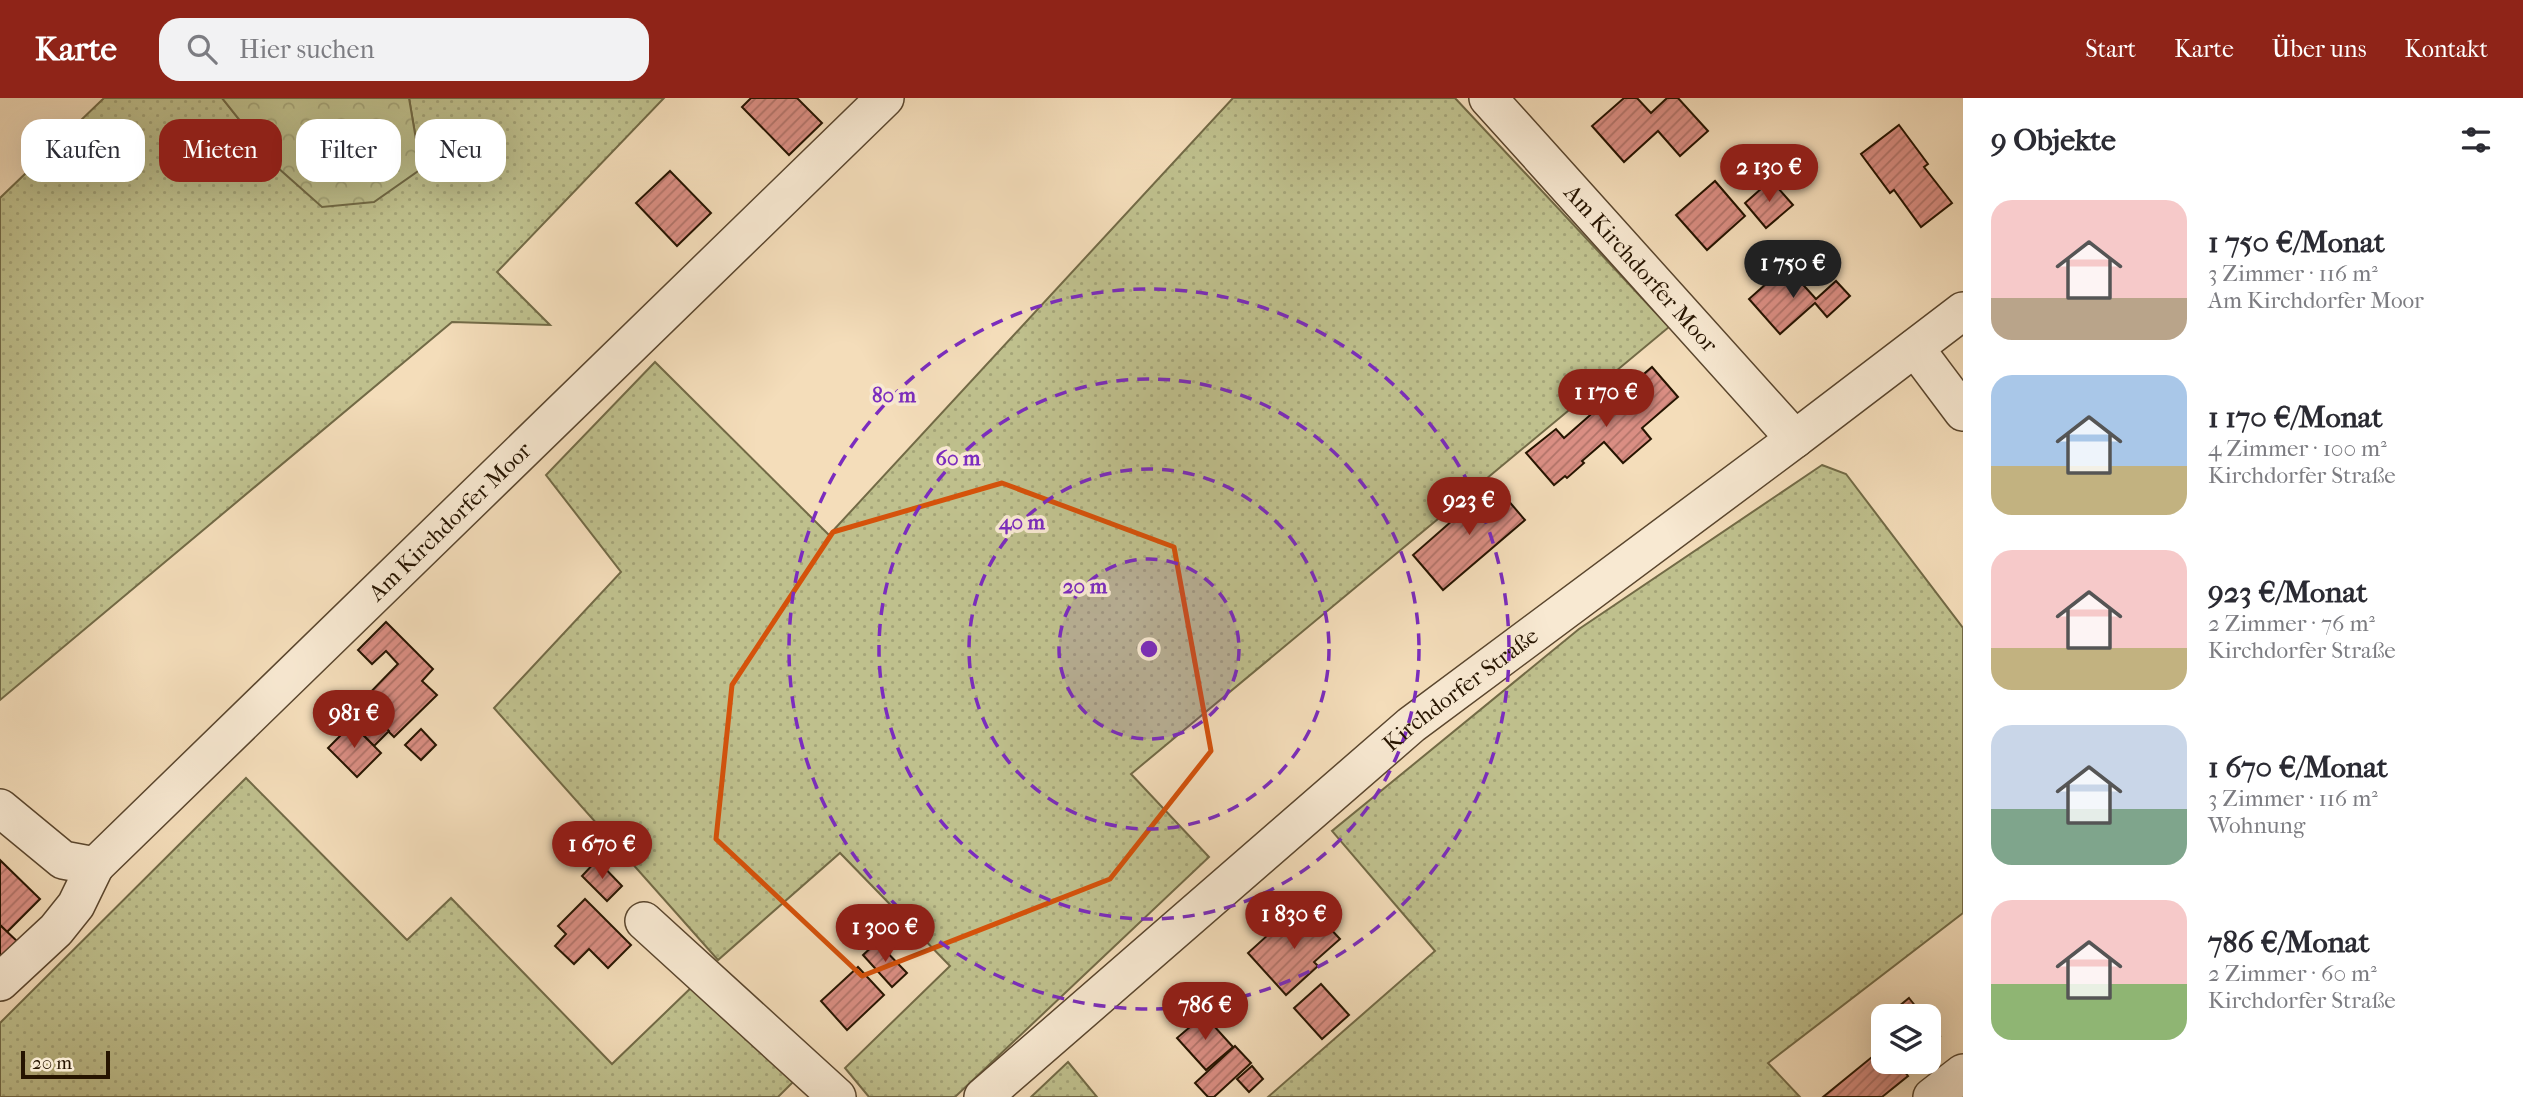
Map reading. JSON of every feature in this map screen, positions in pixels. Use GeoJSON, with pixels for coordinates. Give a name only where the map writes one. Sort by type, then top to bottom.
{"type":"FeatureCollection","features":[{"type":"Feature","properties":{"kind":"street","name":"Am Kirchdorfer Moor"},"geometry":{"type":"LineString","coordinates":[[0,982],[56,930],[76,905],[95,866],[885,98]]}},
{"type":"Feature","properties":{"kind":"street","name":"Am Kirchdorfer Moor"},"geometry":{"type":"LineString","coordinates":[[1488,98],[1795,439]]}},
{"type":"Feature","properties":{"kind":"street","name":"Kirchdorfer Straße"},"geometry":{"type":"LineString","coordinates":[[983,1097],[1411,725],[1963,311]]}},
{"type":"Feature","properties":{"kind":"street"},"geometry":{"type":"LineString","coordinates":[[1915,348],[1963,412]]}},
{"type":"Feature","properties":{"kind":"street"},"geometry":{"type":"LineString","coordinates":[[0,808],[63,860],[95,866]]}},
{"type":"Feature","properties":{"kind":"street"},"geometry":{"type":"LineString","coordinates":[[643,921],[837,1097]]}},
{"type":"Feature","properties":{"kind":"street"},"geometry":{"type":"LineString","coordinates":[[1932,1097],[1963,1073]]}},
{"type":"Feature","properties":{"kind":"highlighted area"},"geometry":{"type":"Polygon","coordinates":[[[1002,483],[1174,547],[1211,751],[1110,879],[862,976],[716,839],[732,685],[833,532],[1002,483]]]}},
{"type":"Feature","properties":{"kind":"green space"},"geometry":{"type":"Polygon","coordinates":[[[104,98],[222,98],[239,119],[159,119],[159,182],[282,182],[282,167],[296,167],[296,182],[401,182],[401,169],[415,169],[415,182],[506,182],[506,119],[415,119],[415,134],[409,98],[664,98],[497,272],[550,325],[452,322],[0,700],[0,198],[21,178],[21,182],[145,182],[145,119],[82,119],[104,98]]]}},
{"type":"Feature","properties":{"kind":"green space"},"geometry":{"type":"Polygon","coordinates":[[[222,98],[409,98],[415,134],[415,173],[374,202],[322,207],[282,171],[282,119],[239,119],[222,98]]]}},
{"type":"Feature","properties":{"kind":"green space"},"geometry":{"type":"Polygon","coordinates":[[[1233,98],[1455,98],[1669,327],[1131,774],[1209,857],[955,1097],[869,1097],[845,1068],[950,966],[840,853],[718,960],[494,708],[621,572],[546,475],[655,362],[829,535],[1233,98]]]}},
{"type":"Feature","properties":{"kind":"green space"},"geometry":{"type":"Polygon","coordinates":[[[1822,465],[1846,474],[1963,628],[1963,913],[1768,1063],[1800,1097],[1268,1097],[1435,951],[1332,831],[1579,629],[1822,465]]]}},
{"type":"Feature","properties":{"kind":"green space"},"geometry":{"type":"Polygon","coordinates":[[[246,778],[407,940],[451,898],[612,1064],[695,984],[794,1081],[778,1097],[0,1097],[0,1023],[246,778]]]}},
{"type":"Feature","properties":{"kind":"green space"},"geometry":{"type":"Polygon","coordinates":[[[1068,1062],[1097,1097],[1031,1097],[1068,1062]]]}},
{"type":"Feature","properties":{"kind":"building"},"geometry":{"type":"Polygon","coordinates":[[[751,98],[797,98],[822,123],[789,155],[742,107],[751,98]]]}},
{"type":"Feature","properties":{"kind":"building"},"geometry":{"type":"Polygon","coordinates":[[[1624,98],[1637,98],[1651,113],[1667,98],[1678,98],[1708,131],[1680,156],[1658,131],[1624,162],[1592,126],[1624,98]]]}},
{"type":"Feature","properties":{"kind":"building"},"geometry":{"type":"Polygon","coordinates":[[[1899,125],[1928,164],[1924,167],[1952,203],[1921,227],[1894,190],[1890,193],[1861,154],[1899,125]]]}},
{"type":"Feature","properties":{"kind":"building"},"geometry":{"type":"Polygon","coordinates":[[[670,171],[711,213],[677,246],[636,203],[670,171]]]}},
{"type":"Feature","properties":{"kind":"building"},"geometry":{"type":"Polygon","coordinates":[[[1771,180],[1793,205],[1766,228],[1745,203],[1771,180]]]}},
{"type":"Feature","properties":{"kind":"building"},"geometry":{"type":"Polygon","coordinates":[[[1715,181],[1745,216],[1707,250],[1676,215],[1715,181]]]}},
{"type":"Feature","properties":{"kind":"building"},"geometry":{"type":"Polygon","coordinates":[[[1786,266],[1816,299],[1836,281],[1850,296],[1827,317],[1815,303],[1780,334],[1749,299],[1786,266]]]}},
{"type":"Feature","properties":{"kind":"building"},"geometry":{"type":"Polygon","coordinates":[[[1652,367],[1678,397],[1642,428],[1651,439],[1623,463],[1604,442],[1567,478],[1565,476],[1554,485],[1526,453],[1556,429],[1564,438],[1613,395],[1616,398],[1652,367]]]}},
{"type":"Feature","properties":{"kind":"building"},"geometry":{"type":"Polygon","coordinates":[[[1494,484],[1525,520],[1443,590],[1413,555],[1494,484]]]}},
{"type":"Feature","properties":{"kind":"building"},"geometry":{"type":"Polygon","coordinates":[[[386,622],[433,669],[422,681],[437,695],[394,737],[360,703],[398,664],[386,651],[372,664],[358,650],[386,622]]]}},
{"type":"Feature","properties":{"kind":"building"},"geometry":{"type":"Polygon","coordinates":[[[360,703],[389,731],[374,746],[346,717],[360,703]]]}},
{"type":"Feature","properties":{"kind":"building"},"geometry":{"type":"Polygon","coordinates":[[[352,724],[381,753],[357,777],[328,748],[352,724]]]}},
{"type":"Feature","properties":{"kind":"building"},"geometry":{"type":"Polygon","coordinates":[[[421,729],[436,745],[421,760],[405,745],[421,729]]]}},
{"type":"Feature","properties":{"kind":"building"},"geometry":{"type":"Polygon","coordinates":[[[0,860],[40,899],[7,932],[0,925],[0,860]]]}},
{"type":"Feature","properties":{"kind":"building"},"geometry":{"type":"Polygon","coordinates":[[[597,860],[622,886],[607,901],[582,876],[597,860]]]}},
{"type":"Feature","properties":{"kind":"building"},"geometry":{"type":"Polygon","coordinates":[[[585,899],[631,945],[608,968],[589,949],[574,964],[555,946],[566,934],[558,926],[585,899]]]}},
{"type":"Feature","properties":{"kind":"building"},"geometry":{"type":"Polygon","coordinates":[[[1311,908],[1340,939],[1314,962],[1318,966],[1286,995],[1248,953],[1280,924],[1286,932],[1311,908]]]}},
{"type":"Feature","properties":{"kind":"building"},"geometry":{"type":"Polygon","coordinates":[[[0,925],[19,943],[0,962],[0,925]]]}},
{"type":"Feature","properties":{"kind":"building"},"geometry":{"type":"Polygon","coordinates":[[[877,942],[907,973],[892,987],[863,955],[877,942]]]}},
{"type":"Feature","properties":{"kind":"building"},"geometry":{"type":"Polygon","coordinates":[[[858,967],[884,995],[847,1030],[821,1001],[858,967]]]}},
{"type":"Feature","properties":{"kind":"building"},"geometry":{"type":"Polygon","coordinates":[[[1321,984],[1349,1015],[1322,1039],[1294,1008],[1321,984]]]}},
{"type":"Feature","properties":{"kind":"building"},"geometry":{"type":"Polygon","coordinates":[[[1909,998],[1914,1004],[1902,1004],[1909,998]]]}},
{"type":"Feature","properties":{"kind":"building"},"geometry":{"type":"Polygon","coordinates":[[[1204,1015],[1233,1047],[1206,1070],[1177,1038],[1204,1015]]]}},
{"type":"Feature","properties":{"kind":"building"},"geometry":{"type":"Polygon","coordinates":[[[1235,1046],[1251,1063],[1214,1097],[1208,1097],[1195,1083],[1235,1046]]]}},
{"type":"Feature","properties":{"kind":"building"},"geometry":{"type":"Polygon","coordinates":[[[1871,1058],[1871,1074],[1908,1076],[1882,1097],[1823,1097],[1871,1058]]]}},
{"type":"Feature","properties":{"kind":"building"},"geometry":{"type":"Polygon","coordinates":[[[1252,1066],[1263,1079],[1249,1092],[1237,1079],[1252,1066]]]}}]}
